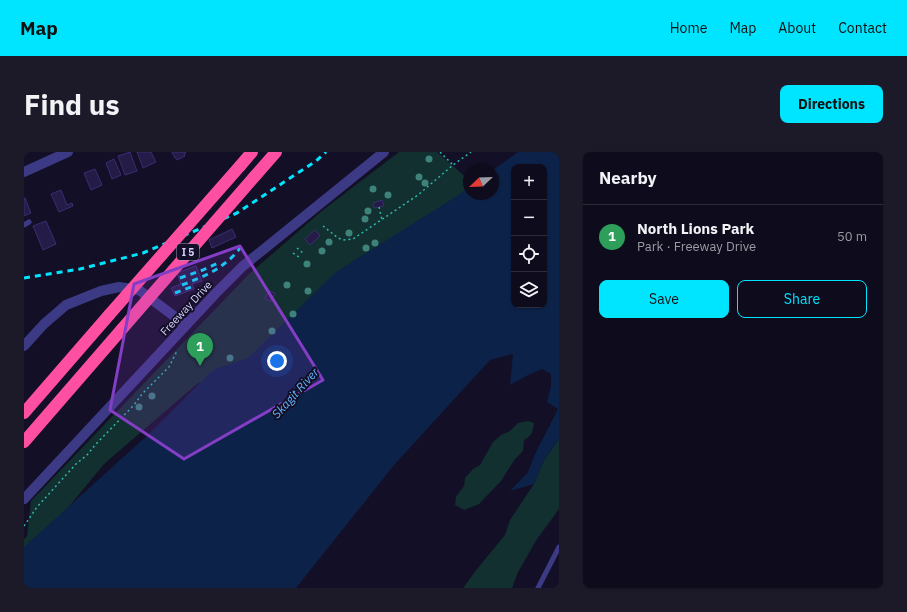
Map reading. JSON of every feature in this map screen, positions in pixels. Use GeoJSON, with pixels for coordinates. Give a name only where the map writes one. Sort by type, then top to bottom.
{"type":"FeatureCollection","features":[{"type":"Feature","properties":{"kind":"highway","name":"I 5"},"geometry":{"type":"LineString","coordinates":[[24,413],[252,152]]}},
{"type":"Feature","properties":{"kind":"highway","name":"I 5"},"geometry":{"type":"LineString","coordinates":[[24,442],[276,152]]}},
{"type":"Feature","properties":{"kind":"street"},"geometry":{"type":"LineString","coordinates":[[24,172],[68,152]]}},
{"type":"Feature","properties":{"kind":"street","name":"Freeway Drive"},"geometry":{"type":"LineString","coordinates":[[24,499],[243,266],[384,152]]}},
{"type":"Feature","properties":{"kind":"street"},"geometry":{"type":"LineString","coordinates":[[24,346],[44,324],[66,305],[101,290],[119,286],[139,290],[186,325]]}},
{"type":"Feature","properties":{"kind":"lane"},"geometry":{"type":"LineString","coordinates":[[538,588],[559,547]]}},
{"type":"Feature","properties":{"kind":"path"},"geometry":{"type":"LineString","coordinates":[[440,152],[453,165]]}},
{"type":"Feature","properties":{"kind":"path"},"geometry":{"type":"LineString","coordinates":[[323,226],[338,238],[343,240],[353,239],[418,195],[453,165],[471,152]]}},
{"type":"Feature","properties":{"kind":"path"},"geometry":{"type":"LineString","coordinates":[[379,207],[382,220]]}},
{"type":"Feature","properties":{"kind":"path"},"geometry":{"type":"LineString","coordinates":[[297,248],[304,254]]}},
{"type":"Feature","properties":{"kind":"path"},"geometry":{"type":"LineString","coordinates":[[293,253],[299,257]]}},
{"type":"Feature","properties":{"kind":"path"},"geometry":{"type":"LineString","coordinates":[[24,526],[42,502],[76,464],[87,455],[134,405],[142,394],[169,367],[177,351]]}},
{"type":"Feature","properties":{"kind":"highlighted area"},"geometry":{"type":"Polygon","coordinates":[[[240,246],[323,380],[184,459],[110,410],[134,284],[240,246]]]}},
{"type":"Feature","properties":{"kind":"green space"},"geometry":{"type":"Polygon","coordinates":[[[399,152],[437,152],[463,175],[463,197],[266,355],[197,384],[104,464],[62,515],[24,588],[24,539],[27,536],[31,501],[249,274],[323,210],[399,152]]]}},
{"type":"Feature","properties":{"kind":"green space"},"geometry":{"type":"Polygon","coordinates":[[[528,421],[534,423],[532,433],[524,440],[523,451],[515,459],[501,481],[479,504],[464,510],[455,505],[456,497],[464,486],[465,478],[473,469],[480,465],[493,442],[501,435],[510,431],[518,423],[528,421]]]}},
{"type":"Feature","properties":{"kind":"green space"},"geometry":{"type":"Polygon","coordinates":[[[559,439],[559,509],[537,539],[518,572],[512,588],[463,588],[505,535],[510,520],[534,484],[543,462],[559,439]]]}},
{"type":"Feature","properties":{"kind":"water","name":"Skagit River"},"geometry":{"type":"Polygon","coordinates":[[[518,152],[559,152],[559,439],[543,462],[534,484],[510,491],[528,472],[535,454],[558,409],[547,402],[551,386],[551,374],[542,369],[510,385],[513,354],[490,360],[395,464],[296,588],[24,588],[24,547],[151,432],[213,370],[248,358],[336,272],[463,192],[463,200],[499,200],[499,166],[518,152]]]}},
{"type":"Feature","properties":{"kind":"building"},"geometry":{"type":"Polygon","coordinates":[[[130,152],[137,171],[125,175],[118,156],[130,152]]]}},
{"type":"Feature","properties":{"kind":"building"},"geometry":{"type":"Polygon","coordinates":[[[137,152],[151,152],[156,162],[143,168],[137,152]]]}},
{"type":"Feature","properties":{"kind":"building"},"geometry":{"type":"Polygon","coordinates":[[[172,152],[186,153],[184,154],[185,156],[177,160],[172,152]]]}},
{"type":"Feature","properties":{"kind":"building"},"geometry":{"type":"Polygon","coordinates":[[[114,159],[121,175],[112,179],[106,163],[114,159]]]}},
{"type":"Feature","properties":{"kind":"building"},"geometry":{"type":"Polygon","coordinates":[[[95,169],[102,185],[91,190],[84,173],[95,169]]]}},
{"type":"Feature","properties":{"kind":"building"},"geometry":{"type":"Polygon","coordinates":[[[61,190],[67,205],[72,203],[73,206],[59,212],[51,194],[61,190]]]}},
{"type":"Feature","properties":{"kind":"building"},"geometry":{"type":"Polygon","coordinates":[[[24,198],[31,213],[24,216],[24,198]]]}},
{"type":"Feature","properties":{"kind":"building"},"geometry":{"type":"Polygon","coordinates":[[[382,200],[384,206],[374,208],[373,203],[382,200]]]}},
{"type":"Feature","properties":{"kind":"building"},"geometry":{"type":"Polygon","coordinates":[[[46,221],[56,244],[43,250],[33,226],[46,221]]]}},
{"type":"Feature","properties":{"kind":"building"},"geometry":{"type":"Polygon","coordinates":[[[232,229],[236,237],[212,248],[209,240],[232,229]]]}},
{"type":"Feature","properties":{"kind":"building"},"geometry":{"type":"Polygon","coordinates":[[[315,230],[320,236],[310,245],[305,239],[315,230]]]}},
{"type":"Feature","properties":{"kind":"building"},"geometry":{"type":"Polygon","coordinates":[[[196,266],[202,281],[192,284],[194,289],[175,296],[171,288],[181,284],[177,273],[196,266]]]}},
{"type":"Feature","properties":{"kind":"building"},"geometry":{"type":"Polygon","coordinates":[[[269,291],[275,293],[271,301],[265,299],[269,291]]]}},
{"type":"Feature","properties":{"kind":"railway"},"geometry":{"type":"LineString","coordinates":[[24,278],[80,269],[143,253],[237,213],[316,161],[326,152]]}},
{"type":"Feature","properties":{"kind":"railway"},"geometry":{"type":"LineString","coordinates":[[182,285],[204,276],[220,267],[241,247]]}},
{"type":"Feature","properties":{"kind":"railway"},"geometry":{"type":"LineString","coordinates":[[180,278],[218,263]]}},
{"type":"Feature","properties":{"kind":"railway"},"geometry":{"type":"LineString","coordinates":[[175,293],[191,287]]}},
{"type":"Feature","properties":{"kind":"place","name":"North Lions Park"},"geometry":{"type":"Point","coordinates":[200,366]}}]}
